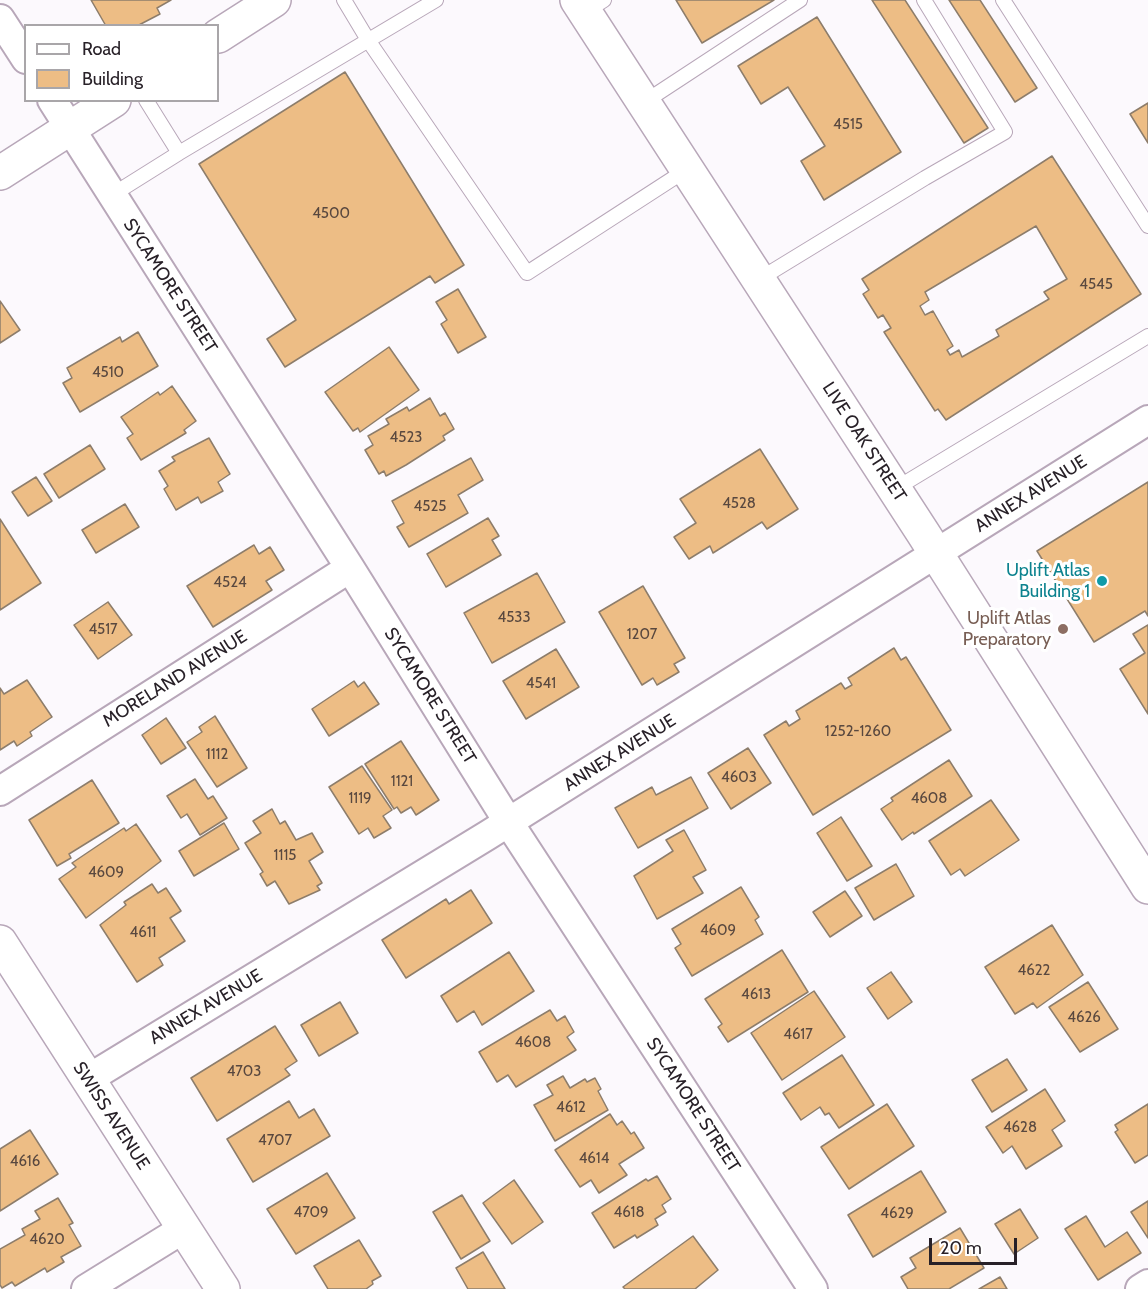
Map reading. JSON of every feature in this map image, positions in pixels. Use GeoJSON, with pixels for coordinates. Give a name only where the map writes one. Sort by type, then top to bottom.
{"type":"FeatureCollection","features":[{"type":"Feature","properties":{"kind":"street"},"geometry":{"type":"LineString","coordinates":[[219,35],[273,0]]}},
{"type":"Feature","properties":{"kind":"street","name":"LIVE OAK STREET"},"geometry":{"type":"LineString","coordinates":[[589,4],[643,103],[895,489],[1148,887]]}},
{"type":"Feature","properties":{"kind":"street"},"geometry":{"type":"LineString","coordinates":[[0,19],[24,56]]}},
{"type":"Feature","properties":{"kind":"street","name":"SYCAMORE STREET"},"geometry":{"type":"LineString","coordinates":[[53,102],[350,567],[509,822],[813,1289]]}},
{"type":"Feature","properties":{"kind":"street"},"geometry":{"type":"LineString","coordinates":[[0,173],[111,102]]}},
{"type":"Feature","properties":{"kind":"street","name":"ANNEX AVENUE"},"geometry":{"type":"LineString","coordinates":[[88,1079],[509,822],[1148,420]]}},
{"type":"Feature","properties":{"kind":"street","name":"MORELAND AVENUE"},"geometry":{"type":"LineString","coordinates":[[0,790],[350,567]]}},
{"type":"Feature","properties":{"kind":"street","name":"SWISS AVENUE"},"geometry":{"type":"LineString","coordinates":[[0,942],[223,1289]]}},
{"type":"Feature","properties":{"kind":"street"},"geometry":{"type":"LineString","coordinates":[[86,1289],[183,1229]]}},
{"type":"Feature","properties":{"kind":"street"},"geometry":{"type":"LineString","coordinates":[[1140,1289],[1148,1284]]}},
{"type":"Feature","properties":{"kind":"lane"},"geometry":{"type":"LineString","coordinates":[[344,0],[368,40],[527,273],[686,170]]}},
{"type":"Feature","properties":{"kind":"lane"},"geometry":{"type":"LineString","coordinates":[[112,195],[436,0]]}},
{"type":"Feature","properties":{"kind":"lane"},"geometry":{"type":"LineString","coordinates":[[643,103],[800,0]]}},
{"type":"Feature","properties":{"kind":"lane"},"geometry":{"type":"LineString","coordinates":[[758,280],[925,177],[1005,132],[924,0]]}},
{"type":"Feature","properties":{"kind":"lane"},"geometry":{"type":"LineString","coordinates":[[1003,0],[1148,225]]}},
{"type":"Feature","properties":{"kind":"lane"},"geometry":{"type":"LineString","coordinates":[[147,102],[179,153]]}},
{"type":"Feature","properties":{"kind":"lane"},"geometry":{"type":"LineString","coordinates":[[895,489],[1148,336]]}},
{"type":"Feature","properties":{"kind":"building"},"geometry":{"type":"Polygon","coordinates":[[[91,0],[171,0],[157,8],[160,14],[141,24],[105,24],[91,0]]]}},
{"type":"Feature","properties":{"kind":"building"},"geometry":{"type":"Polygon","coordinates":[[[676,0],[774,0],[702,43],[676,0]]]}},
{"type":"Feature","properties":{"kind":"building"},"geometry":{"type":"Polygon","coordinates":[[[872,0],[905,0],[988,128],[964,143],[872,0]]]}},
{"type":"Feature","properties":{"kind":"building"},"geometry":{"type":"Polygon","coordinates":[[[949,0],[980,0],[1037,88],[1015,102],[949,0]]]}},
{"type":"Feature","properties":{"kind":"building"},"geometry":{"type":"Polygon","coordinates":[[[817,17],[901,152],[824,200],[801,161],[825,146],[788,87],[761,104],[738,66],[817,17]]]}},
{"type":"Feature","properties":{"kind":"building"},"geometry":{"type":"Polygon","coordinates":[[[345,72],[464,265],[435,283],[430,276],[285,367],[267,339],[296,320],[199,164],[345,72]]]}},
{"type":"Feature","properties":{"kind":"building"},"geometry":{"type":"Polygon","coordinates":[[[1148,103],[1148,143],[1130,114],[1148,103]]]}},
{"type":"Feature","properties":{"kind":"building"},"geometry":{"type":"Polygon","coordinates":[[[1052,156],[1141,294],[946,420],[938,409],[935,411],[884,332],[891,328],[883,315],[878,318],[863,294],[869,290],[862,279],[1052,156]],[[1036,226],[925,292],[929,300],[920,306],[925,315],[933,311],[953,346],[947,350],[950,355],[959,350],[962,357],[999,336],[996,330],[1049,299],[1044,292],[1067,279],[1036,226]]]}},
{"type":"Feature","properties":{"kind":"building"},"geometry":{"type":"Polygon","coordinates":[[[458,289],[486,337],[458,353],[441,324],[447,320],[436,302],[458,289]]]}},
{"type":"Feature","properties":{"kind":"building"},"geometry":{"type":"Polygon","coordinates":[[[0,301],[20,330],[0,343],[0,301]]]}},
{"type":"Feature","properties":{"kind":"building"},"geometry":{"type":"Polygon","coordinates":[[[138,332],[158,366],[80,412],[63,383],[72,378],[67,368],[120,337],[122,342],[138,332]]]}},
{"type":"Feature","properties":{"kind":"building"},"geometry":{"type":"Polygon","coordinates":[[[389,347],[419,390],[360,432],[358,428],[353,431],[325,392],[389,347]]]}},
{"type":"Feature","properties":{"kind":"building"},"geometry":{"type":"Polygon","coordinates":[[[172,386],[196,421],[184,430],[186,433],[141,460],[127,438],[133,434],[121,417],[158,392],[160,395],[172,386]]]}},
{"type":"Feature","properties":{"kind":"building"},"geometry":{"type":"Polygon","coordinates":[[[430,398],[440,416],[445,413],[454,429],[443,436],[445,440],[406,465],[386,476],[384,471],[379,474],[365,450],[373,445],[368,436],[389,424],[386,419],[407,407],[409,411],[430,398]]]}},
{"type":"Feature","properties":{"kind":"building"},"geometry":{"type":"Polygon","coordinates":[[[209,438],[230,474],[218,482],[223,491],[201,503],[198,497],[176,510],[164,489],[168,486],[159,471],[175,461],[172,457],[209,438]]]}},
{"type":"Feature","properties":{"kind":"building"},"geometry":{"type":"Polygon","coordinates":[[[90,445],[105,469],[59,498],[44,474],[90,445]]]}},
{"type":"Feature","properties":{"kind":"building"},"geometry":{"type":"Polygon","coordinates":[[[760,449],[798,509],[767,529],[762,522],[713,553],[710,546],[689,559],[674,537],[696,523],[680,499],[760,449]]]}},
{"type":"Feature","properties":{"kind":"building"},"geometry":{"type":"Polygon","coordinates":[[[471,458],[483,480],[458,495],[468,513],[409,547],[397,527],[404,523],[392,501],[471,458]]]}},
{"type":"Feature","properties":{"kind":"building"},"geometry":{"type":"Polygon","coordinates":[[[36,477],[52,501],[28,516],[12,492],[36,477]]]}},
{"type":"Feature","properties":{"kind":"building","name":"Uplift Atlas Building 1"},"geometry":{"type":"Polygon","coordinates":[[[1148,482],[1148,616],[1145,611],[1094,642],[1037,551],[1148,482]]]}},
{"type":"Feature","properties":{"kind":"building"},"geometry":{"type":"Polygon","coordinates":[[[125,504],[139,527],[96,553],[82,530],[125,504]]]}},
{"type":"Feature","properties":{"kind":"building"},"geometry":{"type":"Polygon","coordinates":[[[488,518],[499,536],[492,540],[501,555],[446,587],[427,554],[488,518]]]}},
{"type":"Feature","properties":{"kind":"building"},"geometry":{"type":"Polygon","coordinates":[[[0,519],[41,583],[0,610],[0,519]]]}},
{"type":"Feature","properties":{"kind":"building"},"geometry":{"type":"Polygon","coordinates":[[[254,545],[259,554],[270,547],[284,570],[266,581],[272,590],[213,627],[187,586],[254,545]]]}},
{"type":"Feature","properties":{"kind":"building"},"geometry":{"type":"Polygon","coordinates":[[[537,573],[565,622],[492,663],[464,613],[537,573]]]}},
{"type":"Feature","properties":{"kind":"building"},"geometry":{"type":"Polygon","coordinates":[[[643,586],[685,658],[674,664],[679,672],[657,685],[653,678],[642,685],[599,612],[643,586]]]}},
{"type":"Feature","properties":{"kind":"building"},"geometry":{"type":"Polygon","coordinates":[[[108,602],[132,635],[98,659],[74,625],[108,602]]]}},
{"type":"Feature","properties":{"kind":"building","name":"Uplift Atlas Building 1"},"geometry":{"type":"Polygon","coordinates":[[[1148,625],[1148,714],[1120,669],[1145,653],[1133,634],[1148,625]]]}},
{"type":"Feature","properties":{"kind":"building"},"geometry":{"type":"Polygon","coordinates":[[[894,648],[901,660],[906,657],[951,730],[813,815],[764,735],[786,721],[789,726],[800,719],[796,711],[841,683],[845,689],[852,685],[848,678],[894,648]]]}},
{"type":"Feature","properties":{"kind":"building"},"geometry":{"type":"Polygon","coordinates":[[[556,649],[579,687],[526,719],[503,681],[556,649]]]}},
{"type":"Feature","properties":{"kind":"building"},"geometry":{"type":"Polygon","coordinates":[[[27,680],[52,717],[30,732],[32,736],[17,746],[14,741],[0,750],[0,688],[4,694],[27,680]]]}},
{"type":"Feature","properties":{"kind":"building"},"geometry":{"type":"Polygon","coordinates":[[[354,681],[358,687],[364,682],[379,704],[329,736],[312,709],[354,681]]]}},
{"type":"Feature","properties":{"kind":"building"},"geometry":{"type":"Polygon","coordinates":[[[215,716],[247,768],[217,787],[187,742],[202,732],[199,727],[215,716]]]}},
{"type":"Feature","properties":{"kind":"building"},"geometry":{"type":"Polygon","coordinates":[[[166,718],[186,748],[161,764],[142,735],[166,718]]]}},
{"type":"Feature","properties":{"kind":"building"},"geometry":{"type":"Polygon","coordinates":[[[401,741],[439,800],[416,815],[411,807],[401,813],[397,807],[394,809],[365,764],[401,741]]]}},
{"type":"Feature","properties":{"kind":"building"},"geometry":{"type":"Polygon","coordinates":[[[748,748],[771,783],[731,809],[708,773],[748,748]]]}},
{"type":"Feature","properties":{"kind":"building"},"geometry":{"type":"Polygon","coordinates":[[[949,760],[972,796],[902,840],[881,809],[893,801],[891,798],[949,760]]]}},
{"type":"Feature","properties":{"kind":"building"},"geometry":{"type":"Polygon","coordinates":[[[362,766],[392,810],[383,816],[391,828],[374,838],[368,828],[359,834],[329,787],[362,766]]]}},
{"type":"Feature","properties":{"kind":"building"},"geometry":{"type":"Polygon","coordinates":[[[691,777],[708,808],[638,848],[615,808],[652,787],[656,795],[691,777]]]}},
{"type":"Feature","properties":{"kind":"building"},"geometry":{"type":"Polygon","coordinates":[[[195,779],[208,799],[213,796],[227,818],[200,835],[187,814],[181,818],[167,796],[195,779]]]}},
{"type":"Feature","properties":{"kind":"building"},"geometry":{"type":"Polygon","coordinates":[[[92,780],[119,823],[69,854],[71,858],[57,866],[29,820],[92,780]]]}},
{"type":"Feature","properties":{"kind":"building"},"geometry":{"type":"Polygon","coordinates":[[[991,800],[1019,840],[965,876],[960,869],[951,875],[929,841],[991,800]]]}},
{"type":"Feature","properties":{"kind":"building"},"geometry":{"type":"Polygon","coordinates":[[[272,809],[280,824],[285,821],[296,840],[312,833],[323,852],[309,861],[322,883],[317,886],[320,890],[289,904],[275,881],[267,886],[260,874],[263,872],[245,843],[261,833],[253,821],[272,809]]]}},
{"type":"Feature","properties":{"kind":"building"},"geometry":{"type":"Polygon","coordinates":[[[841,817],[872,866],[847,881],[817,833],[841,817]]]}},
{"type":"Feature","properties":{"kind":"building"},"geometry":{"type":"Polygon","coordinates":[[[224,823],[239,849],[194,876],[179,851],[224,823]]]}},
{"type":"Feature","properties":{"kind":"building"},"geometry":{"type":"Polygon","coordinates":[[[136,824],[161,861],[86,918],[59,879],[76,867],[72,863],[124,828],[126,831],[136,824]]]}},
{"type":"Feature","properties":{"kind":"building"},"geometry":{"type":"Polygon","coordinates":[[[684,830],[706,870],[693,877],[703,893],[657,919],[634,876],[673,851],[666,840],[684,830]]]}},
{"type":"Feature","properties":{"kind":"building"},"geometry":{"type":"Polygon","coordinates":[[[896,864],[914,896],[874,920],[855,888],[896,864]]]}},
{"type":"Feature","properties":{"kind":"building"},"geometry":{"type":"Polygon","coordinates":[[[152,884],[158,893],[166,888],[181,911],[170,918],[185,941],[159,958],[163,965],[137,982],[100,925],[126,905],[124,902],[152,884]]]}},
{"type":"Feature","properties":{"kind":"building"},"geometry":{"type":"Polygon","coordinates":[[[741,887],[759,917],[755,920],[763,934],[692,976],[675,948],[681,944],[672,929],[741,887]]]}},
{"type":"Feature","properties":{"kind":"building"},"geometry":{"type":"Polygon","coordinates":[[[471,890],[492,923],[406,978],[382,940],[446,899],[449,904],[471,890]]]}},
{"type":"Feature","properties":{"kind":"building"},"geometry":{"type":"Polygon","coordinates":[[[845,891],[862,916],[830,937],[813,912],[845,891]]]}},
{"type":"Feature","properties":{"kind":"building"},"geometry":{"type":"Polygon","coordinates":[[[1052,925],[1083,975],[1037,1008],[1033,1003],[1015,1014],[985,967],[1052,925]]]}},
{"type":"Feature","properties":{"kind":"building"},"geometry":{"type":"Polygon","coordinates":[[[782,950],[808,992],[728,1042],[718,1027],[722,1024],[705,999],[782,950]]]}},
{"type":"Feature","properties":{"kind":"building"},"geometry":{"type":"Polygon","coordinates":[[[509,952],[534,991],[482,1025],[474,1011],[457,1022],[441,996],[509,952]]]}},
{"type":"Feature","properties":{"kind":"building"},"geometry":{"type":"Polygon","coordinates":[[[891,972],[912,1002],[888,1019],[867,988],[891,972]]]}},
{"type":"Feature","properties":{"kind":"building"},"geometry":{"type":"Polygon","coordinates":[[[1088,982],[1118,1029],[1080,1052],[1049,1007],[1088,982]]]}},
{"type":"Feature","properties":{"kind":"building"},"geometry":{"type":"Polygon","coordinates":[[[814,991],[845,1037],[782,1080],[751,1033],[814,991]]]}},
{"type":"Feature","properties":{"kind":"building"},"geometry":{"type":"Polygon","coordinates":[[[340,1002],[358,1033],[319,1056],[301,1025],[340,1002]]]}},
{"type":"Feature","properties":{"kind":"building"},"geometry":{"type":"Polygon","coordinates":[[[550,1010],[557,1021],[565,1016],[574,1032],[567,1037],[576,1050],[516,1087],[508,1075],[497,1082],[479,1052],[550,1010]]]}},
{"type":"Feature","properties":{"kind":"building"},"geometry":{"type":"Polygon","coordinates":[[[275,1026],[297,1061],[285,1069],[290,1075],[217,1121],[191,1078],[275,1026]]]}},
{"type":"Feature","properties":{"kind":"building"},"geometry":{"type":"Polygon","coordinates":[[[842,1055],[874,1105],[839,1128],[829,1113],[825,1115],[820,1107],[801,1120],[783,1093],[842,1055]]]}},
{"type":"Feature","properties":{"kind":"building"},"geometry":{"type":"Polygon","coordinates":[[[1007,1059],[1027,1090],[992,1112],[972,1080],[1007,1059]]]}},
{"type":"Feature","properties":{"kind":"building"},"geometry":{"type":"Polygon","coordinates":[[[563,1076],[570,1088],[585,1079],[587,1082],[595,1078],[601,1089],[598,1091],[608,1110],[555,1141],[534,1105],[553,1095],[547,1085],[563,1076]]]}},
{"type":"Feature","properties":{"kind":"building"},"geometry":{"type":"Polygon","coordinates":[[[1045,1089],[1065,1121],[1052,1130],[1062,1146],[1026,1169],[1012,1146],[1003,1153],[986,1127],[1045,1089]]]}},
{"type":"Feature","properties":{"kind":"building"},"geometry":{"type":"Polygon","coordinates":[[[289,1101],[299,1118],[314,1109],[330,1136],[253,1182],[227,1139],[289,1101]]]}},
{"type":"Feature","properties":{"kind":"building"},"geometry":{"type":"Polygon","coordinates":[[[887,1104],[914,1146],[849,1189],[821,1147],[887,1104]]]}},
{"type":"Feature","properties":{"kind":"building"},"geometry":{"type":"Polygon","coordinates":[[[1148,1104],[1148,1155],[1135,1163],[1115,1132],[1118,1130],[1115,1125],[1148,1104]]]}},
{"type":"Feature","properties":{"kind":"building"},"geometry":{"type":"Polygon","coordinates":[[[610,1114],[617,1125],[622,1121],[631,1134],[634,1132],[644,1148],[619,1164],[627,1175],[599,1193],[591,1180],[580,1187],[555,1150],[610,1114]]]}},
{"type":"Feature","properties":{"kind":"building"},"geometry":{"type":"Polygon","coordinates":[[[30,1130],[58,1174],[0,1211],[0,1149],[30,1130]]]}},
{"type":"Feature","properties":{"kind":"building"},"geometry":{"type":"Polygon","coordinates":[[[921,1171],[946,1212],[873,1257],[848,1215],[921,1171]]]}},
{"type":"Feature","properties":{"kind":"building"},"geometry":{"type":"Polygon","coordinates":[[[327,1173],[355,1218],[296,1254],[267,1209],[327,1173]]]}},
{"type":"Feature","properties":{"kind":"building"},"geometry":{"type":"Polygon","coordinates":[[[657,1176],[671,1199],[662,1205],[666,1212],[655,1219],[658,1225],[614,1248],[592,1213],[646,1179],[648,1181],[657,1176]]]}},
{"type":"Feature","properties":{"kind":"building"},"geometry":{"type":"Polygon","coordinates":[[[514,1180],[543,1222],[512,1244],[483,1203],[514,1180]]]}},
{"type":"Feature","properties":{"kind":"building"},"geometry":{"type":"Polygon","coordinates":[[[462,1195],[490,1241],[461,1259],[433,1212],[462,1195]]]}},
{"type":"Feature","properties":{"kind":"building"},"geometry":{"type":"Polygon","coordinates":[[[58,1198],[73,1223],[69,1225],[81,1246],[61,1257],[64,1262],[47,1272],[45,1268],[15,1286],[12,1282],[2,1288],[0,1285],[0,1249],[25,1235],[22,1229],[40,1219],[35,1211],[58,1198]]]}},
{"type":"Feature","properties":{"kind":"building"},"geometry":{"type":"Polygon","coordinates":[[[1148,1201],[1148,1238],[1131,1212],[1148,1201]]]}},
{"type":"Feature","properties":{"kind":"building"},"geometry":{"type":"Polygon","coordinates":[[[1020,1209],[1038,1238],[1014,1254],[995,1224],[1020,1209]]]}},
{"type":"Feature","properties":{"kind":"building"},"geometry":{"type":"Polygon","coordinates":[[[1086,1216],[1105,1247],[1127,1232],[1141,1253],[1098,1280],[1065,1229],[1086,1216]]]}},
{"type":"Feature","properties":{"kind":"building"},"geometry":{"type":"Polygon","coordinates":[[[960,1228],[984,1268],[949,1289],[908,1289],[901,1277],[916,1268],[910,1258],[960,1228]]]}},
{"type":"Feature","properties":{"kind":"building"},"geometry":{"type":"Polygon","coordinates":[[[693,1236],[718,1270],[695,1289],[625,1289],[623,1287],[693,1236]]]}},
{"type":"Feature","properties":{"kind":"building"},"geometry":{"type":"Polygon","coordinates":[[[359,1240],[381,1276],[372,1281],[373,1284],[366,1289],[328,1289],[314,1266],[359,1240]]]}},
{"type":"Feature","properties":{"kind":"building"},"geometry":{"type":"Polygon","coordinates":[[[483,1252],[505,1289],[468,1289],[456,1268],[483,1252]]]}},
{"type":"Feature","properties":{"kind":"building"},"geometry":{"type":"Polygon","coordinates":[[[1000,1277],[1007,1289],[979,1289],[1000,1277]]]}},
{"type":"Feature","properties":{"kind":"place","name":"Uplift Atlas Building 1"},"geometry":{"type":"Point","coordinates":[1102,581]}},
{"type":"Feature","properties":{"kind":"place","name":"Uplift Atlas Preparatory"},"geometry":{"type":"Point","coordinates":[1063,629]}}]}
